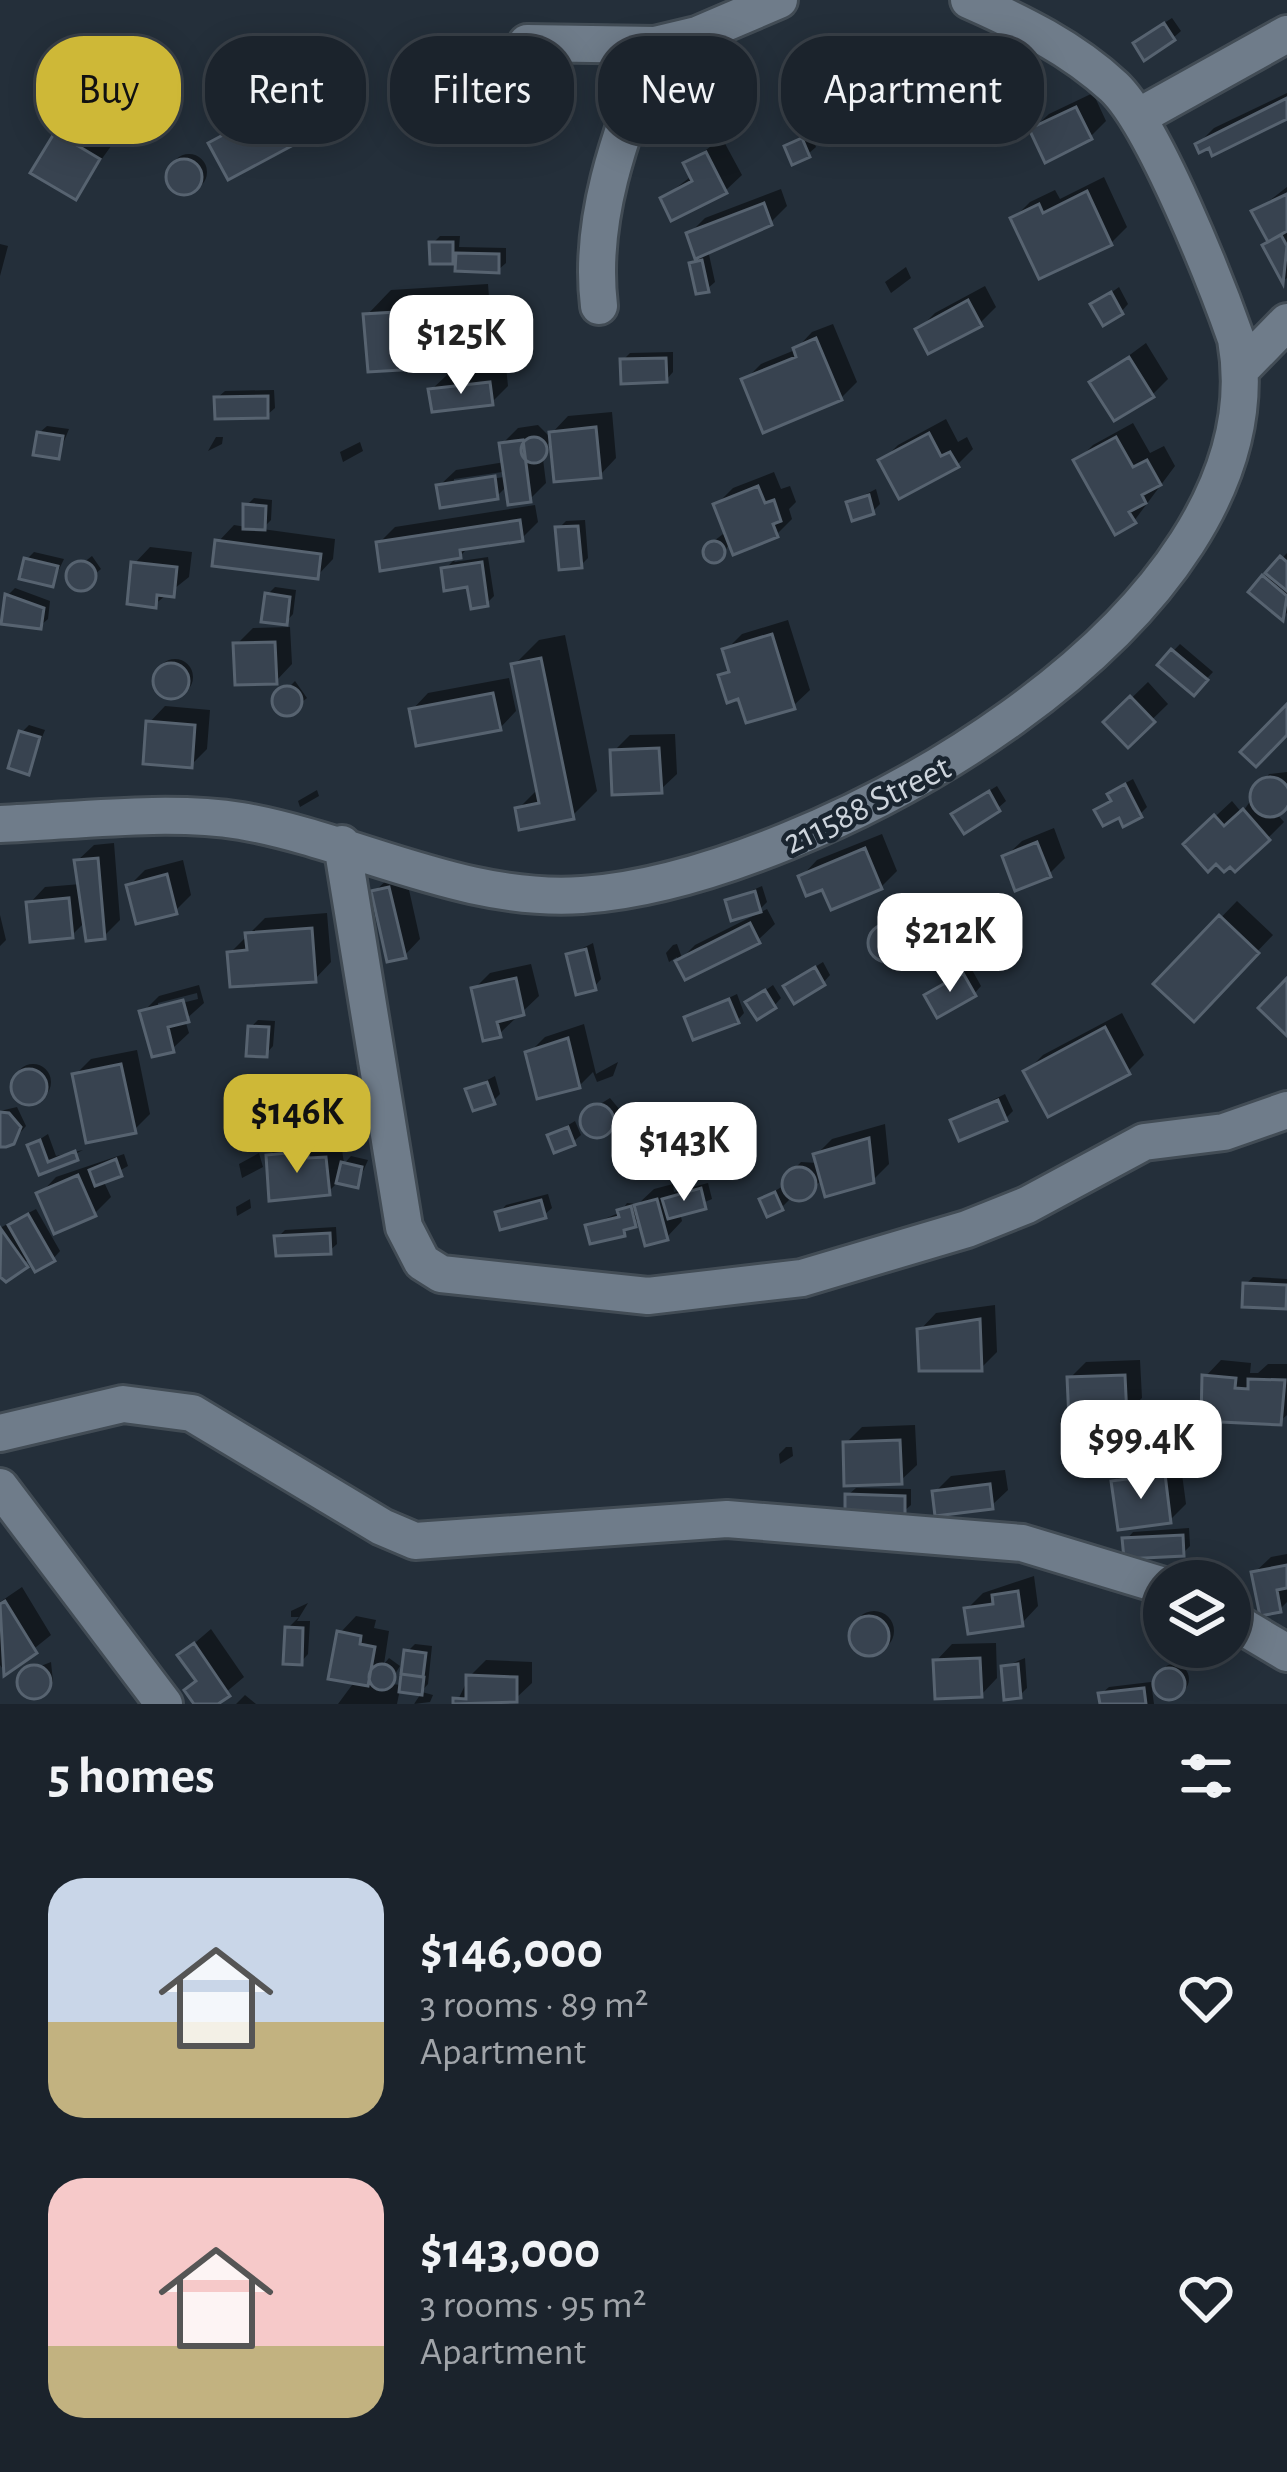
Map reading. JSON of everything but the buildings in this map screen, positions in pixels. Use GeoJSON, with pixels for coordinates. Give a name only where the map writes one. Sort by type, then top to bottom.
{"type":"FeatureCollection","features":[{"type":"Feature","properties":{"kind":"street"},"geometry":{"type":"LineString","coordinates":[[689,36],[779,0]]}},
{"type":"Feature","properties":{"kind":"street","name":"211588 Street"},"geometry":{"type":"LineString","coordinates":[[0,824],[236,820],[342,844],[482,889],[586,895],[722,867],[808,839],[893,799],[1007,734],[1105,656],[1198,560],[1238,488],[1251,430],[1245,365],[1221,298],[1138,117],[1117,90],[1075,56],[1029,27],[969,0]]}},
{"type":"Feature","properties":{"kind":"street"},"geometry":{"type":"LineString","coordinates":[[1138,117],[1287,34]]}},
{"type":"Feature","properties":{"kind":"street"},"geometry":{"type":"LineString","coordinates":[[599,306],[594,264],[598,227],[620,144]]}},
{"type":"Feature","properties":{"kind":"street"},"geometry":{"type":"LineString","coordinates":[[1245,365],[1287,322]]}},
{"type":"Feature","properties":{"kind":"street"},"geometry":{"type":"LineString","coordinates":[[342,844],[404,1227],[422,1262],[441,1274],[648,1296],[802,1278],[967,1229],[1027,1204],[1144,1142],[1224,1132],[1287,1111]]}},
{"type":"Feature","properties":{"kind":"street"},"geometry":{"type":"LineString","coordinates":[[0,1433],[123,1404],[192,1413],[382,1527],[415,1541],[437,1544],[727,1519],[1022,1543],[1143,1580]]}},
{"type":"Feature","properties":{"kind":"street"},"geometry":{"type":"LineString","coordinates":[[0,1487],[164,1704]]}},
{"type":"Feature","properties":{"kind":"street"},"geometry":{"type":"LineString","coordinates":[[1251,1632],[1287,1653]]}}]}
